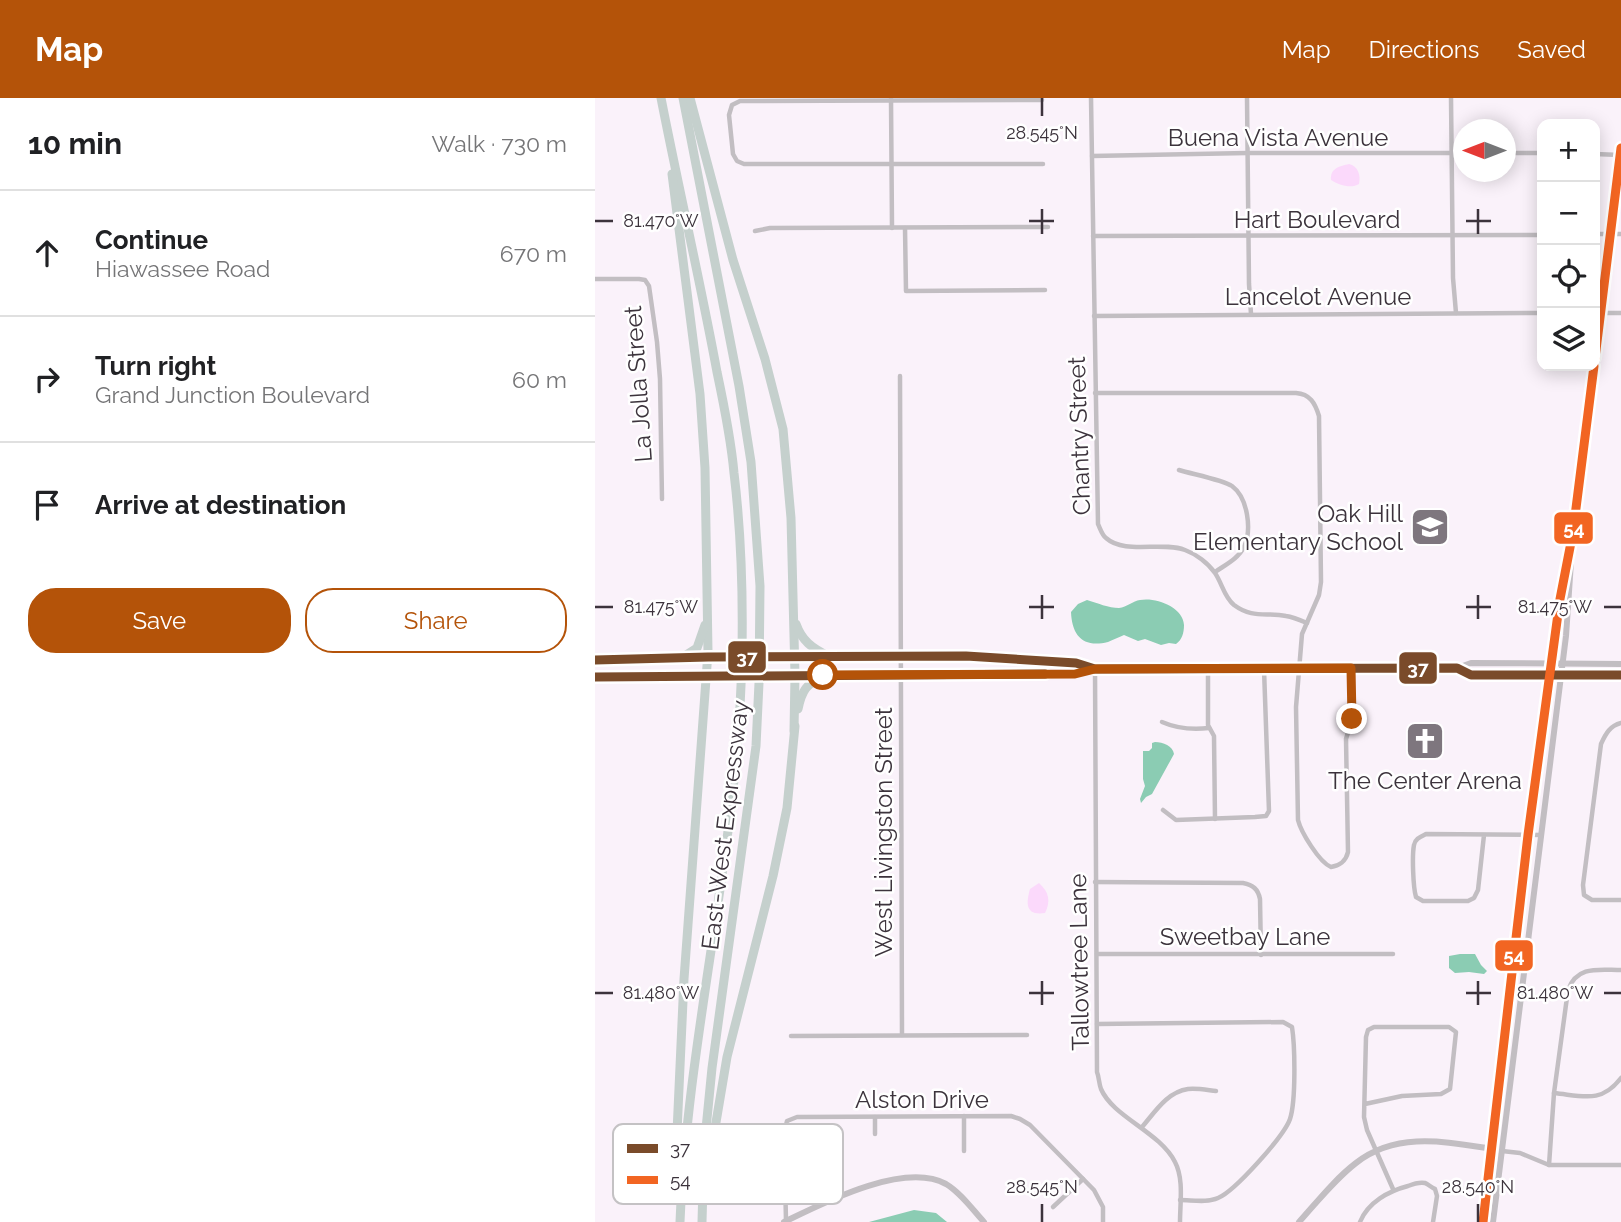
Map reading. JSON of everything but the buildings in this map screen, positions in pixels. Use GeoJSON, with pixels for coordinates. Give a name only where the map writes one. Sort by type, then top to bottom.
{"type":"FeatureCollection","features":[{"type":"Feature","properties":{"kind":"highway","name":"East-West Expressway"},"geometry":{"type":"LineString","coordinates":[[661,98],[701,284],[734,473],[741,590],[741,683],[736,755],[688,1124]]}},
{"type":"Feature","properties":{"kind":"highway","name":"East-West Expressway"},"geometry":{"type":"LineString","coordinates":[[683,98],[740,386],[756,518],[759,572],[760,648],[754,758],[706,1124]]}},
{"type":"Feature","properties":{"kind":"highway"},"geometry":{"type":"LineString","coordinates":[[690,98],[733,260],[765,359],[783,429],[791,518],[794,618],[794,731],[787,808],[773,876],[727,1057],[716,1124]]}},
{"type":"Feature","properties":{"kind":"highway"},"geometry":{"type":"LineString","coordinates":[[669,141],[702,419],[707,514],[708,616],[708,657],[680,1056],[678,1124]]}},
{"type":"Feature","properties":{"kind":"highway"},"geometry":{"type":"LineString","coordinates":[[683,657],[697,648],[708,616]]}},
{"type":"Feature","properties":{"kind":"highway"},"geometry":{"type":"LineString","coordinates":[[794,618],[802,637],[814,649],[828,656]]}},
{"type":"Feature","properties":{"kind":"highway"},"geometry":{"type":"LineString","coordinates":[[794,731],[802,693],[823,675]]}},
{"type":"Feature","properties":{"kind":"highway"},"geometry":{"type":"LineString","coordinates":[[676,1204],[680,1221]]}},
{"type":"Feature","properties":{"kind":"highway","name":"East-West Expressway"},"geometry":{"type":"LineString","coordinates":[[702,1222],[703,1204]]}},
{"type":"Feature","properties":{"kind":"main road"},"geometry":{"type":"LineString","coordinates":[[1598,308],[1621,152]]}},
{"type":"Feature","properties":{"kind":"main road"},"geometry":{"type":"LineString","coordinates":[[1493,1222],[1566,636],[1573,532],[1593,371]]}},
{"type":"Feature","properties":{"kind":"main road"},"geometry":{"type":"LineString","coordinates":[[1483,1222],[1528,835],[1560,599],[1573,532]]}},
{"type":"Feature","properties":{"kind":"main road"},"geometry":{"type":"LineString","coordinates":[[595,660],[967,656],[1076,663],[1095,669]]}},
{"type":"Feature","properties":{"kind":"main road"},"geometry":{"type":"LineString","coordinates":[[595,677],[1075,674],[1095,669],[1457,668],[1471,663],[1621,664]]}},
{"type":"Feature","properties":{"kind":"main road"},"geometry":{"type":"LineString","coordinates":[[1457,668],[1471,675],[1621,675]]}},
{"type":"Feature","properties":{"kind":"main road"},"geometry":{"type":"LineString","coordinates":[[1299,1222],[1349,1168],[1376,1150],[1422,1141],[1502,1151]]}},
{"type":"Feature","properties":{"kind":"main road"},"geometry":{"type":"LineString","coordinates":[[843,1194],[902,1178],[934,1179],[953,1189],[984,1222]]}},
{"type":"Feature","properties":{"kind":"main road"},"geometry":{"type":"LineString","coordinates":[[785,1221],[821,1204]]}},
{"type":"Feature","properties":{"kind":"street","name":"Chantry Street"},"geometry":{"type":"LineString","coordinates":[[1091,98],[1098,524],[1105,538],[1121,546],[1172,547],[1199,557],[1215,572],[1233,604],[1248,613],[1286,616],[1307,623]]}},
{"type":"Feature","properties":{"kind":"street"},"geometry":{"type":"LineString","coordinates":[[1247,98],[1251,314]]}},
{"type":"Feature","properties":{"kind":"street"},"geometry":{"type":"LineString","coordinates":[[1451,98],[1452,235],[1456,313]]}},
{"type":"Feature","properties":{"kind":"street"},"geometry":{"type":"LineString","coordinates":[[891,99],[892,228]]}},
{"type":"Feature","properties":{"kind":"street"},"geometry":{"type":"LineString","coordinates":[[1042,100],[740,101],[732,105],[729,115],[734,158],[740,163],[1043,164]]}},
{"type":"Feature","properties":{"kind":"street"},"geometry":{"type":"LineString","coordinates":[[1600,154],[1621,152]]}},
{"type":"Feature","properties":{"kind":"street","name":"Buena Vista Avenue"},"geometry":{"type":"LineString","coordinates":[[1092,156],[1451,153]]}},
{"type":"Feature","properties":{"kind":"street"},"geometry":{"type":"LineString","coordinates":[[1516,153],[1537,153]]}},
{"type":"Feature","properties":{"kind":"street"},"geometry":{"type":"LineString","coordinates":[[755,232],[770,228],[1048,227]]}},
{"type":"Feature","properties":{"kind":"street"},"geometry":{"type":"LineString","coordinates":[[905,228],[906,290],[1045,290]]}},
{"type":"Feature","properties":{"kind":"street"},"geometry":{"type":"LineString","coordinates":[[1600,234],[1621,234]]}},
{"type":"Feature","properties":{"kind":"street","name":"Hart Boulevard"},"geometry":{"type":"LineString","coordinates":[[1093,236],[1537,235]]}},
{"type":"Feature","properties":{"kind":"street","name":"La Jolla Street"},"geometry":{"type":"LineString","coordinates":[[595,279],[632,279],[645,281],[649,286],[660,379],[662,499]]}},
{"type":"Feature","properties":{"kind":"street","name":"Lancelot Avenue"},"geometry":{"type":"LineString","coordinates":[[1094,316],[1537,313]]}},
{"type":"Feature","properties":{"kind":"street"},"geometry":{"type":"LineString","coordinates":[[1600,314],[1621,313]]}},
{"type":"Feature","properties":{"kind":"street","name":"West Livingston Street"},"geometry":{"type":"LineString","coordinates":[[900,376],[902,1035]]}},
{"type":"Feature","properties":{"kind":"street"},"geometry":{"type":"LineString","coordinates":[[1095,393],[1303,393],[1315,404],[1319,416],[1321,582],[1319,595],[1302,634],[1296,707],[1298,820],[1300,828],[1323,862],[1331,867],[1340,864],[1346,858],[1347,852],[1346,738],[1352,719],[1351,668]]}},
{"type":"Feature","properties":{"kind":"street"},"geometry":{"type":"LineString","coordinates":[[1179,470],[1230,485],[1242,497],[1246,506],[1247,535],[1244,547],[1238,556],[1215,572]]}},
{"type":"Feature","properties":{"kind":"street","name":"Tallowtree Lane"},"geometry":{"type":"LineString","coordinates":[[1095,669],[1097,1072],[1101,1088],[1110,1102],[1166,1148],[1176,1163],[1180,1182],[1180,1222]]}},
{"type":"Feature","properties":{"kind":"street"},"geometry":{"type":"LineString","coordinates":[[1208,669],[1209,728],[1214,736],[1215,819]]}},
{"type":"Feature","properties":{"kind":"street"},"geometry":{"type":"LineString","coordinates":[[1163,810],[1176,820],[1266,816],[1269,811],[1264,669]]}},
{"type":"Feature","properties":{"kind":"street"},"geometry":{"type":"LineString","coordinates":[[1162,722],[1176,729],[1209,728]]}},
{"type":"Feature","properties":{"kind":"street"},"geometry":{"type":"LineString","coordinates":[[1621,723],[1615,724],[1607,731],[1601,744],[1583,885],[1584,895],[1592,900],[1621,900]]}},
{"type":"Feature","properties":{"kind":"street"},"geometry":{"type":"LineString","coordinates":[[1484,835],[1478,890],[1474,898],[1468,901],[1423,901],[1416,897],[1414,846],[1417,838],[1426,834],[1541,835]]}},
{"type":"Feature","properties":{"kind":"street"},"geometry":{"type":"LineString","coordinates":[[1095,882],[1250,885],[1259,893],[1260,899],[1261,955]]}},
{"type":"Feature","properties":{"kind":"street","name":"Sweetbay Lane"},"geometry":{"type":"LineString","coordinates":[[1097,954],[1394,954]]}},
{"type":"Feature","properties":{"kind":"street"},"geometry":{"type":"LineString","coordinates":[[1549,1165],[1554,1093],[1571,981],[1583,972],[1621,970]]}},
{"type":"Feature","properties":{"kind":"street"},"geometry":{"type":"LineString","coordinates":[[1097,1024],[1283,1023],[1292,1027],[1293,1104],[1290,1120],[1278,1139],[1229,1192],[1216,1199],[1180,1200]]}},
{"type":"Feature","properties":{"kind":"street"},"geometry":{"type":"LineString","coordinates":[[1365,1104],[1402,1096],[1441,1094],[1450,1089],[1456,1032],[1450,1027],[1374,1027],[1368,1030],[1364,1116],[1367,1130],[1393,1189]]}},
{"type":"Feature","properties":{"kind":"street"},"geometry":{"type":"LineString","coordinates":[[791,1035],[1027,1035]]}},
{"type":"Feature","properties":{"kind":"street"},"geometry":{"type":"LineString","coordinates":[[1554,1093],[1587,1097],[1603,1095],[1621,1078]]}},
{"type":"Feature","properties":{"kind":"street"},"geometry":{"type":"LineString","coordinates":[[1142,1127],[1165,1099],[1175,1093],[1188,1089],[1216,1091]]}},
{"type":"Feature","properties":{"kind":"street"},"geometry":{"type":"LineString","coordinates":[[964,1116],[964,1151]]}},
{"type":"Feature","properties":{"kind":"street","name":"Alston Drive"},"geometry":{"type":"LineString","coordinates":[[786,1124],[787,1121],[797,1117],[1011,1116],[1030,1125],[1094,1190],[1103,1207],[1103,1222]]}},
{"type":"Feature","properties":{"kind":"street"},"geometry":{"type":"LineString","coordinates":[[875,1117],[875,1134]]}},
{"type":"Feature","properties":{"kind":"street"},"geometry":{"type":"LineString","coordinates":[[1502,1151],[1520,1153],[1549,1165],[1621,1165]]}},
{"type":"Feature","properties":{"kind":"street"},"geometry":{"type":"LineString","coordinates":[[1053,1207],[1083,1179]]}},
{"type":"Feature","properties":{"kind":"street"},"geometry":{"type":"LineString","coordinates":[[1360,1222],[1362,1216],[1384,1194],[1418,1183],[1435,1189],[1437,1196],[1433,1222]]}},
{"type":"Feature","properties":{"kind":"shaded area"},"geometry":{"type":"Polygon","coordinates":[[[1349,164],[1358,171],[1359,184],[1345,186],[1331,180],[1334,170],[1349,164]]]}},
{"type":"Feature","properties":{"kind":"shaded area"},"geometry":{"type":"Polygon","coordinates":[[[1146,599],[1161,602],[1179,613],[1184,625],[1182,636],[1176,644],[1161,645],[1145,639],[1138,641],[1124,635],[1108,642],[1086,641],[1077,634],[1071,612],[1078,604],[1087,600],[1119,608],[1146,599]]]}},
{"type":"Feature","properties":{"kind":"shaded area"},"geometry":{"type":"Polygon","coordinates":[[[1155,742],[1167,745],[1174,754],[1152,794],[1141,803],[1145,786],[1143,751],[1149,751],[1155,742]]]}},
{"type":"Feature","properties":{"kind":"shaded area"},"geometry":{"type":"Polygon","coordinates":[[[1039,883],[1048,897],[1045,913],[1030,910],[1028,904],[1030,889],[1039,883]]]}},
{"type":"Feature","properties":{"kind":"shaded area"},"geometry":{"type":"Polygon","coordinates":[[[1475,954],[1487,971],[1484,974],[1455,973],[1449,968],[1449,956],[1475,954]]]}},
{"type":"Feature","properties":{"kind":"shaded area"},"geometry":{"type":"Polygon","coordinates":[[[914,1210],[936,1213],[947,1222],[869,1222],[914,1210]]]}},
{"type":"Feature","properties":{"kind":"transit line","name":"54"},"geometry":{"type":"LineString","coordinates":[[1600,318],[1621,148]]}},
{"type":"Feature","properties":{"kind":"transit line","name":"54"},"geometry":{"type":"LineString","coordinates":[[1483,1222],[1528,835],[1560,599],[1573,532],[1593,371]]}},
{"type":"Feature","properties":{"kind":"transit line","name":"37"},"geometry":{"type":"LineString","coordinates":[[595,660],[966,656],[1076,663],[1095,669],[1457,668],[1471,675],[1621,675]]}},
{"type":"Feature","properties":{"kind":"transit line","name":"37"},"geometry":{"type":"LineString","coordinates":[[595,677],[1045,674]]}},
{"type":"Feature","properties":{"kind":"place","name":"Oak Hill Elementary School"},"geometry":{"type":"Point","coordinates":[1430,527]}},
{"type":"Feature","properties":{"kind":"place","name":"The Center Arena"},"geometry":{"type":"Point","coordinates":[1425,741]}},
{"type":"Feature","properties":{"kind":"route"},"geometry":{"type":"LineString","coordinates":[[823,675],[1075,674],[1095,669],[1351,668],[1352,719]]}}]}
